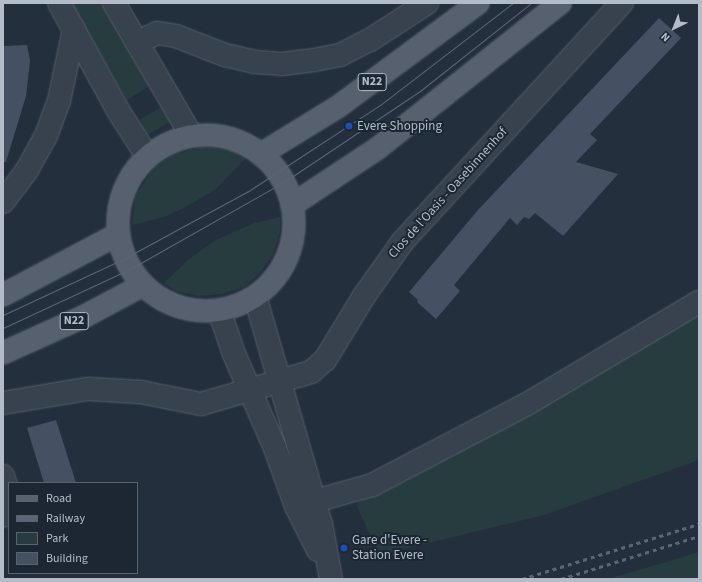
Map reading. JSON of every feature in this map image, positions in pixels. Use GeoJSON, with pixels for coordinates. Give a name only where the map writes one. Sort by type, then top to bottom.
{"type":"FeatureCollection","features":[{"type":"Feature","properties":{"kind":"main road","name":"N22"},"geometry":{"type":"LineString","coordinates":[[261,154],[339,106],[478,3]]}},
{"type":"Feature","properties":{"kind":"main road"},"geometry":{"type":"LineString","coordinates":[[292,205],[378,148],[560,3]]}},
{"type":"Feature","properties":{"kind":"main road"},"geometry":{"type":"LineString","coordinates":[[191,135],[216,135],[240,141],[261,154],[278,172],[292,205],[294,231],[288,256],[275,278],[256,296],[238,305],[219,310],[198,311],[178,307],[159,298],[143,285],[125,258],[118,234],[118,212],[123,191],[133,172],[147,156],[168,142],[191,135]]}},
{"type":"Feature","properties":{"kind":"main road"},"geometry":{"type":"LineString","coordinates":[[3,295],[118,234]]}},
{"type":"Feature","properties":{"kind":"main road","name":"N22"},"geometry":{"type":"LineString","coordinates":[[3,353],[85,316],[143,285]]}},
{"type":"Feature","properties":{"kind":"street"},"geometry":{"type":"LineString","coordinates":[[59,3],[119,112],[147,156]]}},
{"type":"Feature","properties":{"kind":"street"},"geometry":{"type":"LineString","coordinates":[[114,3],[191,135]]}},
{"type":"Feature","properties":{"kind":"street"},"geometry":{"type":"LineString","coordinates":[[138,42],[157,33],[176,36],[225,55],[255,62],[282,64],[314,60],[340,55],[370,40],[411,16],[428,3]]}},
{"type":"Feature","properties":{"kind":"street","name":"Clos de l'Oasis - Oasebinnenhof"},"geometry":{"type":"LineString","coordinates":[[3,403],[88,389],[141,392],[201,404],[311,372],[325,360],[367,290],[403,241],[622,3]]}},
{"type":"Feature","properties":{"kind":"street"},"geometry":{"type":"LineString","coordinates":[[3,202],[27,170],[46,136],[59,101],[74,30]]}},
{"type":"Feature","properties":{"kind":"street"},"geometry":{"type":"LineString","coordinates":[[256,296],[282,381],[305,504],[331,578]]}},
{"type":"Feature","properties":{"kind":"street"},"geometry":{"type":"LineString","coordinates":[[305,504],[372,485],[527,404],[699,302]]}},
{"type":"Feature","properties":{"kind":"street"},"geometry":{"type":"LineString","coordinates":[[219,310],[234,354],[275,448],[305,504]]}},
{"type":"Feature","properties":{"kind":"street"},"geometry":{"type":"LineString","coordinates":[[3,476],[7,489],[3,516]]}},
{"type":"Feature","properties":{"kind":"green space"},"geometry":{"type":"Polygon","coordinates":[[[71,3],[101,3],[149,86],[127,100],[71,3]]]}},
{"type":"Feature","properties":{"kind":"green space"},"geometry":{"type":"Polygon","coordinates":[[[161,107],[170,122],[148,135],[139,120],[161,107]]]}},
{"type":"Feature","properties":{"kind":"green space"},"geometry":{"type":"Polygon","coordinates":[[[204,146],[230,150],[246,158],[216,189],[186,207],[167,216],[132,225],[135,197],[153,169],[172,155],[204,146]]]}},
{"type":"Feature","properties":{"kind":"green space"},"geometry":{"type":"Polygon","coordinates":[[[280,217],[280,232],[273,255],[259,274],[244,287],[222,294],[198,296],[176,291],[164,283],[189,259],[216,240],[254,223],[280,217]]]}},
{"type":"Feature","properties":{"kind":"green space"},"geometry":{"type":"Polygon","coordinates":[[[699,297],[699,460],[544,515],[379,555],[356,504],[699,297]]]}},
{"type":"Feature","properties":{"kind":"green space"},"geometry":{"type":"Polygon","coordinates":[[[699,552],[699,579],[608,579],[666,562],[699,552]]]}},
{"type":"Feature","properties":{"kind":"building"},"geometry":{"type":"Polygon","coordinates":[[[659,18],[681,38],[590,134],[597,140],[576,162],[618,174],[563,236],[535,213],[529,219],[524,217],[517,225],[510,218],[454,285],[460,291],[436,319],[417,302],[418,300],[409,292],[478,210],[659,18]]]}},
{"type":"Feature","properties":{"kind":"building"},"geometry":{"type":"Polygon","coordinates":[[[27,45],[30,61],[26,96],[6,162],[3,162],[3,46],[27,45]]]}},
{"type":"Feature","properties":{"kind":"building"},"geometry":{"type":"Polygon","coordinates":[[[56,420],[76,482],[44,482],[27,428],[56,420]]]}},
{"type":"Feature","properties":{"kind":"tram line"},"geometry":{"type":"LineString","coordinates":[[3,315],[125,258],[250,190],[380,105],[513,3]]}},
{"type":"Feature","properties":{"kind":"tram line"},"geometry":{"type":"LineString","coordinates":[[3,328],[130,269],[284,182],[420,91],[531,3]]}},
{"type":"Feature","properties":{"kind":"railway"},"geometry":{"type":"LineString","coordinates":[[522,579],[699,524]]}},
{"type":"Feature","properties":{"kind":"railway"},"geometry":{"type":"LineString","coordinates":[[561,579],[699,536]]}},
{"type":"Feature","properties":{"kind":"place","name":"Evere Shopping"},"geometry":{"type":"Point","coordinates":[349,126]}},
{"type":"Feature","properties":{"kind":"place","name":"Gare d'Evere - Station Evere"},"geometry":{"type":"Point","coordinates":[344,548]}}]}
